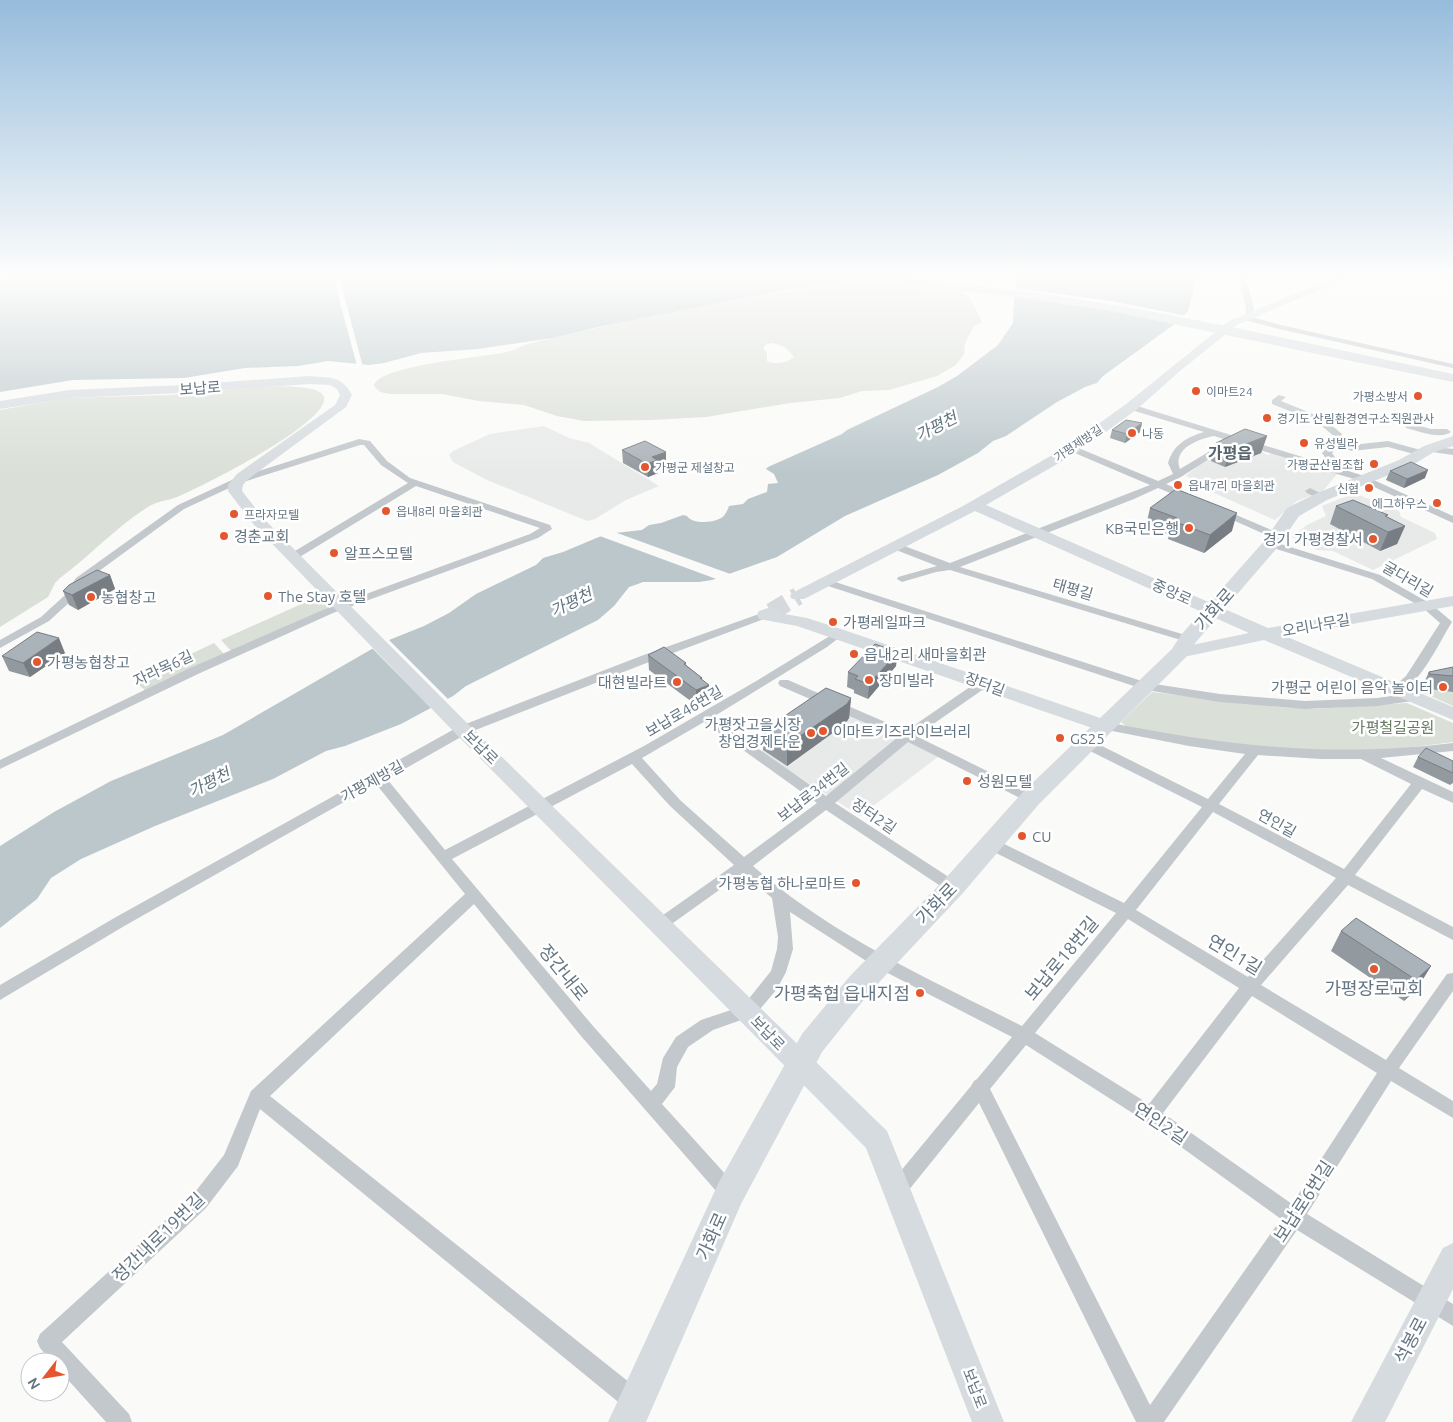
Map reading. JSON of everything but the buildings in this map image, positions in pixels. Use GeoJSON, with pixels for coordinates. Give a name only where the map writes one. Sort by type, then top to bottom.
{"type":"FeatureCollection","features":[{"type":"Feature","properties":{"kind":"main road"},"geometry":{"type":"LineString","coordinates":[[1316,342],[1407,368],[1453,378]]}},
{"type":"Feature","properties":{"kind":"main road"},"geometry":{"type":"LineString","coordinates":[[1318,342],[1432,374]]}},
{"type":"Feature","properties":{"kind":"main road"},"geometry":{"type":"LineString","coordinates":[[1407,368],[1453,374]]}},
{"type":"Feature","properties":{"kind":"main road","name":"가화로"},"geometry":{"type":"LineString","coordinates":[[631,1412],[730,1193],[812,1043],[880,962],[953,887],[1031,798],[1102,725],[1146,686],[1184,646],[1274,540],[1293,512],[1316,494],[1364,479],[1405,463],[1442,440]]}},
{"type":"Feature","properties":{"kind":"street","name":"가평제방길"},"geometry":{"type":"LineString","coordinates":[[798,596],[974,505],[1073,449],[1131,407],[1208,342]]}},
{"type":"Feature","properties":{"kind":"street"},"geometry":{"type":"LineString","coordinates":[[1346,342],[1453,366]]}},
{"type":"Feature","properties":{"kind":"street","name":"보납로"},"geometry":{"type":"LineString","coordinates":[[0,405],[69,394],[182,389],[278,381],[320,380],[333,382],[342,387],[346,395],[340,407],[250,471],[238,482],[234,489],[238,497],[344,609],[458,724],[877,1140],[988,1422]]}},
{"type":"Feature","properties":{"kind":"street"},"geometry":{"type":"LineString","coordinates":[[1282,397],[1275,402],[1327,424],[1340,438],[1328,453],[1332,460],[1326,470]]}},
{"type":"Feature","properties":{"kind":"street"},"geometry":{"type":"LineString","coordinates":[[1131,407],[1326,470],[1364,479],[1453,520]]}},
{"type":"Feature","properties":{"kind":"street"},"geometry":{"type":"LineString","coordinates":[[1409,426],[1442,440],[1453,452]]}},
{"type":"Feature","properties":{"kind":"street"},"geometry":{"type":"LineString","coordinates":[[1178,475],[1173,464],[1178,450],[1195,438],[1214,433]]}},
{"type":"Feature","properties":{"kind":"street","name":"태평길"},"geometry":{"type":"LineString","coordinates":[[902,579],[935,569],[950,567],[1159,484],[1178,475],[1214,451],[1237,440]]}},
{"type":"Feature","properties":{"kind":"street"},"geometry":{"type":"LineString","coordinates":[[1336,444],[1355,448],[1442,440]]}},
{"type":"Feature","properties":{"kind":"street"},"geometry":{"type":"LineString","coordinates":[[0,645],[45,619],[68,598],[80,580],[129,546],[163,519],[198,498],[238,482],[362,441],[368,443],[384,463],[401,476],[415,483]]}},
{"type":"Feature","properties":{"kind":"street"},"geometry":{"type":"LineString","coordinates":[[1073,449],[1195,500]]}},
{"type":"Feature","properties":{"kind":"street"},"geometry":{"type":"LineString","coordinates":[[294,556],[415,483]]}},
{"type":"Feature","properties":{"kind":"street","name":"자라목6길"},"geometry":{"type":"LineString","coordinates":[[0,764],[194,671],[344,609],[534,536],[547,528],[415,483]]}},
{"type":"Feature","properties":{"kind":"street","name":"중앙로"},"geometry":{"type":"LineString","coordinates":[[974,505],[1453,714]]}},
{"type":"Feature","properties":{"kind":"street","name":"굴다리길"},"geometry":{"type":"LineString","coordinates":[[1214,508],[1274,540],[1376,577],[1426,606],[1450,617],[1411,678],[1397,689]]}},
{"type":"Feature","properties":{"kind":"street","name":"태평길"},"geometry":{"type":"LineString","coordinates":[[895,546],[950,567],[1184,646]]}},
{"type":"Feature","properties":{"kind":"street"},"geometry":{"type":"LineString","coordinates":[[826,582],[1146,686],[1220,698],[1305,705],[1377,702],[1413,697]]}},
{"type":"Feature","properties":{"kind":"street","name":"오리나무길"},"geometry":{"type":"LineString","coordinates":[[1184,646],[1266,634],[1453,601]]}},
{"type":"Feature","properties":{"kind":"street","name":"가평제방길"},"geometry":{"type":"LineString","coordinates":[[0,993],[121,921],[378,777],[458,724],[645,659],[768,613],[838,634]]}},
{"type":"Feature","properties":{"kind":"street","name":"장터길"},"geometry":{"type":"LineString","coordinates":[[838,634],[1102,725]]}},
{"type":"Feature","properties":{"kind":"street","name":"보납로46번길"},"geometry":{"type":"LineString","coordinates":[[542,808],[634,758],[804,659],[838,634]]}},
{"type":"Feature","properties":{"kind":"street"},"geometry":{"type":"LineString","coordinates":[[784,682],[907,736],[1031,798]]}},
{"type":"Feature","properties":{"kind":"street","name":"보납로34번길"},"geometry":{"type":"LineString","coordinates":[[660,924],[744,865],[826,803],[907,736],[984,683]]}},
{"type":"Feature","properties":{"kind":"street","name":"장터2길"},"geometry":{"type":"LineString","coordinates":[[705,717],[826,803],[953,887]]}},
{"type":"Feature","properties":{"kind":"street"},"geometry":{"type":"LineString","coordinates":[[1102,725],[1205,745],[1282,754],[1364,755],[1426,751],[1453,747]]}},
{"type":"Feature","properties":{"kind":"street","name":"연인길"},"geometry":{"type":"LineString","coordinates":[[1085,743],[1210,805],[1453,934]]}},
{"type":"Feature","properties":{"kind":"street","name":"보납로18번길"},"geometry":{"type":"LineString","coordinates":[[897,1190],[980,1086],[1126,911],[1254,751]]}},
{"type":"Feature","properties":{"kind":"street"},"geometry":{"type":"LineString","coordinates":[[1364,755],[1453,798]]}},
{"type":"Feature","properties":{"kind":"street","name":"연인2길"},"geometry":{"type":"LineString","coordinates":[[634,758],[675,803],[779,896],[811,919],[880,962],[1024,1035],[1151,1115],[1294,1217],[1442,1309]]}},
{"type":"Feature","properties":{"kind":"street","name":"정간내로"},"geometry":{"type":"LineString","coordinates":[[378,777],[587,1031],[730,1193]]}},
{"type":"Feature","properties":{"kind":"street"},"geometry":{"type":"LineString","coordinates":[[1151,1115],[1250,986],[1345,878],[1420,782]]}},
{"type":"Feature","properties":{"kind":"street"},"geometry":{"type":"LineString","coordinates":[[443,857],[542,808]]}},
{"type":"Feature","properties":{"kind":"street","name":"연인1길"},"geometry":{"type":"LineString","coordinates":[[991,844],[1126,911],[1453,1110]]}},
{"type":"Feature","properties":{"kind":"street","name":"정간내로19번길"},"geometry":{"type":"LineString","coordinates":[[121,1422],[47,1341],[198,1202],[231,1160],[257,1096],[474,895]]}},
{"type":"Feature","properties":{"kind":"street"},"geometry":{"type":"LineString","coordinates":[[651,1104],[666,1087],[666,1070],[680,1043],[706,1026],[748,1012],[766,992],[778,974],[785,954],[785,924],[779,896]]}},
{"type":"Feature","properties":{"kind":"street","name":"보납로6번길"},"geometry":{"type":"LineString","coordinates":[[1151,1422],[1294,1217],[1388,1071],[1427,1013],[1453,979]]}},
{"type":"Feature","properties":{"kind":"street"},"geometry":{"type":"LineString","coordinates":[[980,1086],[1147,1422]]}},
{"type":"Feature","properties":{"kind":"street"},"geometry":{"type":"LineString","coordinates":[[257,1096],[631,1412]]}},
{"type":"Feature","properties":{"kind":"street","name":"석봉로"},"geometry":{"type":"LineString","coordinates":[[1367,1422],[1442,1309],[1453,1258]]}},
{"type":"Feature","properties":{"kind":"shaded area"},"geometry":{"type":"Polygon","coordinates":[[[544,426],[569,438],[589,443],[659,486],[626,500],[595,519],[587,521],[487,480],[453,462],[449,455],[453,451],[490,434],[544,426]]]}},
{"type":"Feature","properties":{"kind":"shaded area"},"geometry":{"type":"Polygon","coordinates":[[[1243,443],[1268,455],[1272,453],[1337,474],[1323,491],[1297,501],[1275,520],[1194,484],[1195,480],[1186,476],[1204,460],[1243,443]]]}},
{"type":"Feature","properties":{"kind":"shaded area","name":"경기 가평경찰서"},"geometry":{"type":"Polygon","coordinates":[[[1354,493],[1399,511],[1401,517],[1435,533],[1437,539],[1373,570],[1333,551],[1317,550],[1292,537],[1307,525],[1326,516],[1322,506],[1354,493]]]}},
{"type":"Feature","properties":{"kind":"shaded area"},"geometry":{"type":"Polygon","coordinates":[[[824,704],[895,735],[938,757],[860,816],[760,752],[824,704]]]}},
{"type":"Feature","properties":{"kind":"green space"},"geometry":{"type":"Polygon","coordinates":[[[965,342],[964,354],[956,365],[937,376],[889,390],[862,391],[840,398],[790,403],[706,417],[584,421],[557,416],[524,405],[479,401],[442,394],[389,394],[380,392],[374,386],[379,379],[410,368],[506,352],[531,343],[965,342]],[[773,343],[766,344],[763,348],[767,353],[767,361],[781,363],[794,357],[785,347],[773,343]]]}},
{"type":"Feature","properties":{"kind":"green space"},"geometry":{"type":"Polygon","coordinates":[[[284,386],[305,388],[321,393],[324,397],[320,408],[307,422],[286,438],[210,481],[177,497],[151,505],[136,515],[60,578],[55,583],[48,597],[0,627],[0,410],[66,398],[171,395],[284,386]]]}},
{"type":"Feature","properties":{"kind":"green space"},"geometry":{"type":"Polygon","coordinates":[[[315,598],[326,599],[332,606],[233,651],[221,640],[315,598]]]}},
{"type":"Feature","properties":{"kind":"green space"},"geometry":{"type":"Polygon","coordinates":[[[214,643],[224,654],[146,691],[134,681],[214,643]]]}},
{"type":"Feature","properties":{"kind":"green space"},"geometry":{"type":"Polygon","coordinates":[[[1453,678],[1453,706],[1421,692],[1416,686],[1453,678]]]}},
{"type":"Feature","properties":{"kind":"green space","name":"가평철길공원"},"geometry":{"type":"Polygon","coordinates":[[[1152,692],[1280,707],[1316,709],[1407,703],[1453,723],[1453,742],[1371,750],[1287,750],[1193,739],[1127,727],[1121,722],[1152,692]]]}},
{"type":"Feature","properties":{"kind":"water"},"geometry":{"type":"Polygon","coordinates":[[[0,342],[523,342],[478,349],[421,353],[369,365],[328,361],[298,366],[245,368],[184,378],[73,380],[0,392],[0,342]]]}},
{"type":"Feature","properties":{"kind":"water","name":"가평천"},"geometry":{"type":"Polygon","coordinates":[[[1000,342],[1149,342],[1103,376],[1097,383],[1085,387],[1057,402],[1006,436],[993,441],[978,453],[938,475],[845,516],[777,557],[712,580],[699,582],[643,582],[629,587],[614,606],[598,620],[466,686],[453,696],[401,724],[345,746],[326,751],[273,779],[155,826],[81,859],[51,878],[37,899],[0,928],[0,846],[54,812],[111,781],[223,735],[384,642],[424,626],[449,613],[476,594],[536,565],[543,558],[563,552],[606,534],[642,530],[649,525],[683,515],[689,519],[702,522],[721,518],[726,514],[729,506],[743,504],[748,499],[767,492],[768,484],[778,483],[774,474],[766,469],[768,467],[842,434],[938,387],[957,376],[1000,342]]]}},
{"type":"Feature","properties":{"kind":"pier"},"geometry":{"type":"Polygon","coordinates":[[[351,342],[357,342],[363,367],[357,366],[351,342]]]}},
{"type":"Feature","properties":{"kind":"pier"},"geometry":{"type":"Polygon","coordinates":[[[609,530],[733,575],[719,580],[597,535],[609,530]]]}},
{"type":"Feature","properties":{"kind":"pier"},"geometry":{"type":"Polygon","coordinates":[[[387,638],[450,701],[433,710],[371,647],[387,638]]]}},
{"type":"Feature","properties":{"kind":"tunnel"},"geometry":{"type":"LineString","coordinates":[[771,612],[798,596]]}},
{"type":"Feature","properties":{"kind":"place","name":"이마트24"},"geometry":{"type":"Point","coordinates":[1196,391]}},
{"type":"Feature","properties":{"kind":"place","name":"가평소방서"},"geometry":{"type":"Point","coordinates":[1418,396]}},
{"type":"Feature","properties":{"kind":"place","name":"경기도 산림환경연구소직원관사"},"geometry":{"type":"Point","coordinates":[1267,418]}},
{"type":"Feature","properties":{"kind":"place","name":"나동"},"geometry":{"type":"Point","coordinates":[1132,433]}},
{"type":"Feature","properties":{"kind":"place","name":"유성빌라"},"geometry":{"type":"Point","coordinates":[1304,443]}},
{"type":"Feature","properties":{"kind":"place","name":"가평군산림조합"},"geometry":{"type":"Point","coordinates":[1374,464]}},
{"type":"Feature","properties":{"kind":"place","name":"가평군 제설창고"},"geometry":{"type":"Point","coordinates":[645,467]}},
{"type":"Feature","properties":{"kind":"place","name":"읍내7리 마을회관"},"geometry":{"type":"Point","coordinates":[1178,485]}},
{"type":"Feature","properties":{"kind":"place","name":"신협"},"geometry":{"type":"Point","coordinates":[1369,488]}},
{"type":"Feature","properties":{"kind":"place","name":"에그하우스"},"geometry":{"type":"Point","coordinates":[1437,503]}},
{"type":"Feature","properties":{"kind":"place","name":"읍내8리 마을회관"},"geometry":{"type":"Point","coordinates":[386,511]}},
{"type":"Feature","properties":{"kind":"place","name":"프라자모텔"},"geometry":{"type":"Point","coordinates":[234,514]}},
{"type":"Feature","properties":{"kind":"place","name":"KB국민은행"},"geometry":{"type":"Point","coordinates":[1189,528]}},
{"type":"Feature","properties":{"kind":"place","name":"경춘교회"},"geometry":{"type":"Point","coordinates":[224,536]}},
{"type":"Feature","properties":{"kind":"place","name":"경기 가평경찰서"},"geometry":{"type":"Point","coordinates":[1373,539]}},
{"type":"Feature","properties":{"kind":"place","name":"알프스모텔"},"geometry":{"type":"Point","coordinates":[334,553]}},
{"type":"Feature","properties":{"kind":"place","name":"The Stay 호텔"},"geometry":{"type":"Point","coordinates":[268,596]}},
{"type":"Feature","properties":{"kind":"place","name":"농협창고"},"geometry":{"type":"Point","coordinates":[91,597]}},
{"type":"Feature","properties":{"kind":"place","name":"가평레일파크"},"geometry":{"type":"Point","coordinates":[833,622]}},
{"type":"Feature","properties":{"kind":"place","name":"읍내2리 새마을회관"},"geometry":{"type":"Point","coordinates":[854,654]}},
{"type":"Feature","properties":{"kind":"place","name":"가평농협창고"},"geometry":{"type":"Point","coordinates":[37,662]}},
{"type":"Feature","properties":{"kind":"place","name":"장미빌라"},"geometry":{"type":"Point","coordinates":[869,680]}},
{"type":"Feature","properties":{"kind":"place","name":"대현빌라트"},"geometry":{"type":"Point","coordinates":[677,682]}},
{"type":"Feature","properties":{"kind":"place","name":"가평군 어린이 음악 놀이터"},"geometry":{"type":"Point","coordinates":[1443,687]}},
{"type":"Feature","properties":{"kind":"place","name":"이마트키즈라이브러리"},"geometry":{"type":"Point","coordinates":[823,731]}},
{"type":"Feature","properties":{"kind":"place","name":"가평잣고을시장 창업경제타운"},"geometry":{"type":"Point","coordinates":[811,733]}},
{"type":"Feature","properties":{"kind":"place","name":"GS25"},"geometry":{"type":"Point","coordinates":[1060,738]}},
{"type":"Feature","properties":{"kind":"place","name":"성원모텔"},"geometry":{"type":"Point","coordinates":[967,781]}},
{"type":"Feature","properties":{"kind":"place","name":"CU"},"geometry":{"type":"Point","coordinates":[1022,836]}},
{"type":"Feature","properties":{"kind":"place","name":"가평농협 하나로마트"},"geometry":{"type":"Point","coordinates":[856,883]}},
{"type":"Feature","properties":{"kind":"place","name":"가평장로교회"},"geometry":{"type":"Point","coordinates":[1374,969]}},
{"type":"Feature","properties":{"kind":"place","name":"가평축협 읍내지점"},"geometry":{"type":"Point","coordinates":[920,993]}},
{"type":"Feature","properties":{"kind":"district","name":"가평읍"},"geometry":{"type":"Point","coordinates":[1230,453]}}]}
